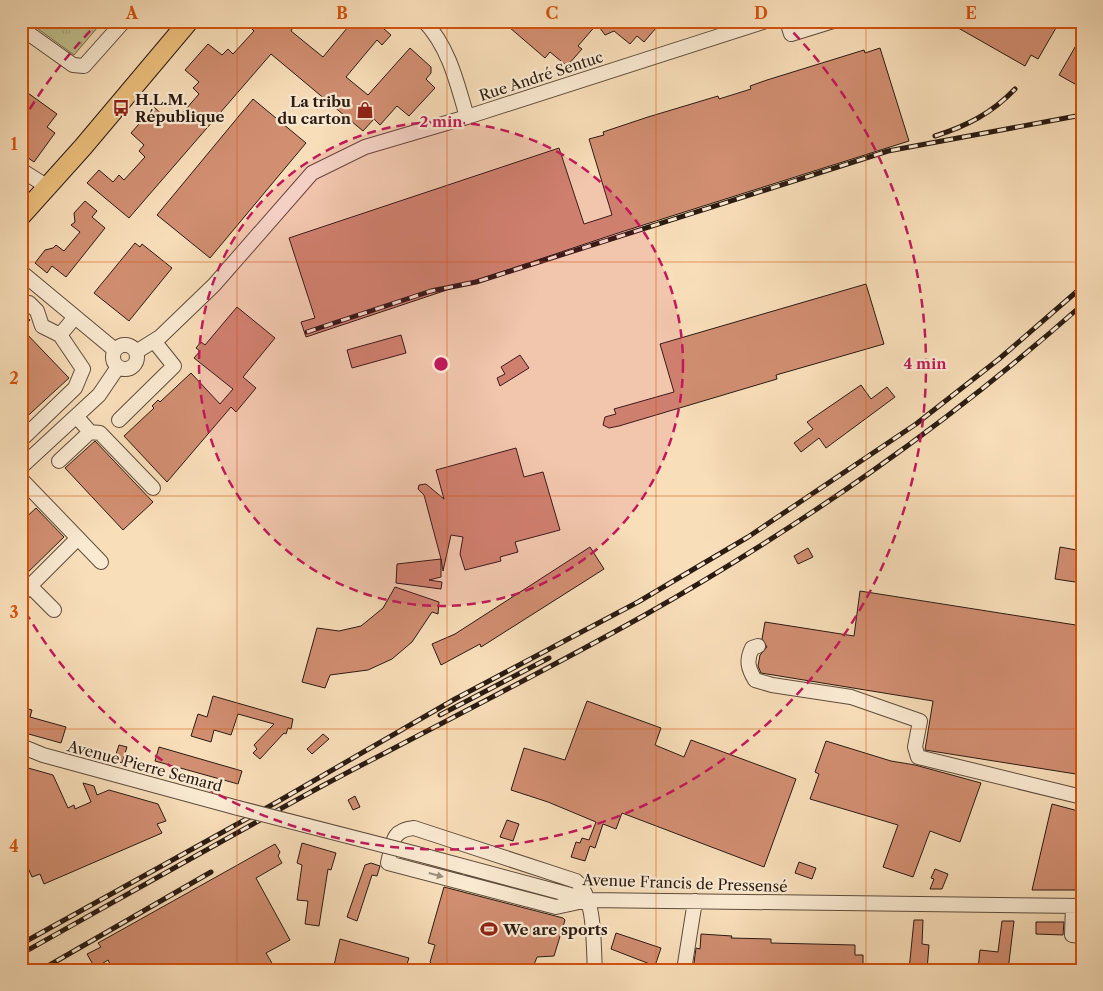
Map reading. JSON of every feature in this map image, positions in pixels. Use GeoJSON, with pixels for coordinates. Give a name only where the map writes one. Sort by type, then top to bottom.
{"type":"FeatureCollection","features":[{"type":"Feature","properties":{"kind":"main road"},"geometry":{"type":"LineString","coordinates":[[21,204],[186,22]]}},
{"type":"Feature","properties":{"kind":"main road"},"geometry":{"type":"LineString","coordinates":[[21,216],[83,147],[186,22]]}},
{"type":"Feature","properties":{"kind":"street"},"geometry":{"type":"LineString","coordinates":[[21,28],[73,65],[84,66],[124,21]]}},
{"type":"Feature","properties":{"kind":"street"},"geometry":{"type":"LineString","coordinates":[[424,21],[438,37],[448,57],[467,117]]}},
{"type":"Feature","properties":{"kind":"street","name":"Rue André Sentuc"},"geometry":{"type":"LineString","coordinates":[[118,367],[126,369],[133,366],[137,359],[136,352],[154,341],[214,285],[312,174],[364,147],[467,117],[728,27],[766,21]]}},
{"type":"Feature","properties":{"kind":"street"},"geometry":{"type":"LineString","coordinates":[[787,21],[791,34],[832,21]]}},
{"type":"Feature","properties":{"kind":"street"},"geometry":{"type":"LineString","coordinates":[[21,170],[40,182]]}},
{"type":"Feature","properties":{"kind":"street"},"geometry":{"type":"LineString","coordinates":[[21,272],[115,350]]}},
{"type":"Feature","properties":{"kind":"street"},"geometry":{"type":"LineString","coordinates":[[21,440],[75,388],[83,369],[60,336],[42,326],[38,311],[29,303]]}},
{"type":"Feature","properties":{"kind":"street"},"geometry":{"type":"LineString","coordinates":[[60,336],[74,317]]}},
{"type":"Feature","properties":{"kind":"street"},"geometry":{"type":"LineString","coordinates":[[119,420],[174,366],[154,341]]}},
{"type":"Feature","properties":{"kind":"street"},"geometry":{"type":"LineString","coordinates":[[23,462],[99,395],[118,367],[113,361],[115,350],[121,345],[128,345],[136,352]]}},
{"type":"Feature","properties":{"kind":"street"},"geometry":{"type":"LineString","coordinates":[[76,416],[90,432],[100,433],[153,488]]}},
{"type":"Feature","properties":{"kind":"street"},"geometry":{"type":"LineString","coordinates":[[59,461],[90,432]]}},
{"type":"Feature","properties":{"kind":"street"},"geometry":{"type":"LineString","coordinates":[[21,478],[101,562]]}},
{"type":"Feature","properties":{"kind":"street"},"geometry":{"type":"LineString","coordinates":[[54,610],[26,591],[78,538]]}},
{"type":"Feature","properties":{"kind":"street"},"geometry":{"type":"LineString","coordinates":[[758,646],[752,648],[748,658],[748,668],[755,680],[772,686],[851,697],[920,721],[915,747],[918,757],[1082,797]]}},
{"type":"Feature","properties":{"kind":"street","name":"Avenue Pierre Semard"},"geometry":{"type":"LineString","coordinates":[[21,746],[43,755],[238,808]]}},
{"type":"Feature","properties":{"kind":"street","name":"Avenue Pierre Semard"},"geometry":{"type":"LineString","coordinates":[[21,753],[43,755]]}},
{"type":"Feature","properties":{"kind":"street","name":"Avenue Francis de Pressensé"},"geometry":{"type":"LineString","coordinates":[[238,808],[589,900],[1077,906]]}},
{"type":"Feature","properties":{"kind":"street"},"geometry":{"type":"LineString","coordinates":[[589,900],[556,907],[388,862],[394,836],[402,829],[414,828],[576,881],[584,888],[589,900],[595,970]]}},
{"type":"Feature","properties":{"kind":"street"},"geometry":{"type":"LineString","coordinates":[[684,970],[695,902]]}},
{"type":"Feature","properties":{"kind":"street"},"geometry":{"type":"LineString","coordinates":[[1077,906],[1072,935],[1082,936]]}},
{"type":"Feature","properties":{"kind":"path"},"geometry":{"type":"LineString","coordinates":[[59,21],[60,24],[68,27],[84,21]]}},
{"type":"Feature","properties":{"kind":"green space"},"geometry":{"type":"Polygon","coordinates":[[[27,21],[103,21],[74,55],[27,21]]]}},
{"type":"Feature","properties":{"kind":"building"},"geometry":{"type":"Polygon","coordinates":[[[252,21],[283,21],[292,29],[291,31],[323,57],[353,21],[375,21],[391,35],[382,45],[377,40],[346,77],[368,95],[410,48],[431,67],[431,73],[426,79],[435,88],[409,116],[397,106],[380,125],[374,119],[363,131],[271,54],[129,218],[87,183],[99,170],[113,182],[119,175],[124,180],[145,157],[139,151],[144,145],[131,133],[154,107],[167,119],[173,112],[179,117],[199,94],[193,88],[199,82],[185,70],[208,44],[222,55],[228,49],[233,54],[254,31],[248,25],[252,21]]]}},
{"type":"Feature","properties":{"kind":"building"},"geometry":{"type":"Polygon","coordinates":[[[502,21],[662,21],[644,42],[637,36],[630,44],[614,31],[605,35],[597,24],[578,46],[582,49],[567,66],[550,52],[545,58],[502,21]]]}},
{"type":"Feature","properties":{"kind":"building"},"geometry":{"type":"Polygon","coordinates":[[[946,21],[1060,21],[1038,59],[1031,55],[1025,66],[946,21]]]}},
{"type":"Feature","properties":{"kind":"building"},"geometry":{"type":"Polygon","coordinates":[[[1082,35],[1082,88],[1059,75],[1082,35]]]}},
{"type":"Feature","properties":{"kind":"building"},"geometry":{"type":"Polygon","coordinates":[[[880,48],[909,141],[618,233],[306,337],[301,322],[315,318],[289,238],[559,148],[584,224],[612,215],[589,139],[604,135],[603,132],[648,117],[718,96],[719,99],[751,89],[750,86],[767,80],[864,50],[865,53],[880,48]]]}},
{"type":"Feature","properties":{"kind":"building"},"geometry":{"type":"Polygon","coordinates":[[[21,88],[57,114],[47,127],[55,133],[34,162],[21,153],[21,88]]]}},
{"type":"Feature","properties":{"kind":"building"},"geometry":{"type":"Polygon","coordinates":[[[253,99],[306,143],[210,258],[157,215],[253,99]]]}},
{"type":"Feature","properties":{"kind":"building"},"geometry":{"type":"Polygon","coordinates":[[[85,201],[97,211],[92,217],[105,228],[66,277],[52,266],[47,273],[35,263],[45,250],[56,245],[64,251],[80,232],[71,225],[75,222],[74,213],[85,201]]]}},
{"type":"Feature","properties":{"kind":"building"},"geometry":{"type":"Polygon","coordinates":[[[135,243],[140,247],[142,244],[172,268],[129,321],[94,293],[135,243]]]}},
{"type":"Feature","properties":{"kind":"building"},"geometry":{"type":"Polygon","coordinates":[[[866,284],[884,344],[776,375],[777,379],[619,426],[609,428],[603,425],[605,417],[616,414],[614,409],[674,392],[660,344],[866,284]]]}},
{"type":"Feature","properties":{"kind":"building"},"geometry":{"type":"Polygon","coordinates":[[[237,307],[275,338],[243,377],[256,388],[236,412],[231,407],[167,482],[124,436],[154,408],[152,406],[158,400],[160,402],[191,373],[220,404],[233,389],[194,358],[200,351],[196,348],[201,342],[205,345],[237,307]]]}},
{"type":"Feature","properties":{"kind":"building"},"geometry":{"type":"Polygon","coordinates":[[[21,311],[30,320],[22,329],[69,378],[21,422],[21,311]]]}},
{"type":"Feature","properties":{"kind":"building"},"geometry":{"type":"Polygon","coordinates":[[[401,335],[406,353],[352,368],[347,350],[401,335]]]}},
{"type":"Feature","properties":{"kind":"building"},"geometry":{"type":"Polygon","coordinates":[[[520,355],[529,368],[500,386],[497,378],[505,374],[501,367],[520,355]]]}},
{"type":"Feature","properties":{"kind":"building"},"geometry":{"type":"Polygon","coordinates":[[[861,385],[871,399],[887,387],[895,397],[826,448],[819,438],[801,452],[794,443],[813,429],[807,422],[861,385]]]}},
{"type":"Feature","properties":{"kind":"building"},"geometry":{"type":"Polygon","coordinates":[[[95,441],[153,502],[123,530],[65,468],[95,441]]]}},
{"type":"Feature","properties":{"kind":"building"},"geometry":{"type":"Polygon","coordinates":[[[516,448],[524,477],[543,472],[560,530],[515,542],[518,552],[500,557],[501,561],[465,570],[460,554],[463,537],[451,535],[443,571],[424,495],[418,489],[419,485],[426,484],[444,499],[436,470],[516,448]]]}},
{"type":"Feature","properties":{"kind":"building"},"geometry":{"type":"Polygon","coordinates":[[[36,508],[64,537],[21,579],[21,522],[36,508]]]}},
{"type":"Feature","properties":{"kind":"building"},"geometry":{"type":"Polygon","coordinates":[[[590,547],[604,569],[481,647],[480,644],[441,665],[432,644],[455,634],[590,547]]]}},
{"type":"Feature","properties":{"kind":"building"},"geometry":{"type":"Polygon","coordinates":[[[1060,547],[1082,551],[1082,583],[1055,579],[1060,547]]]}},
{"type":"Feature","properties":{"kind":"building"},"geometry":{"type":"Polygon","coordinates":[[[808,548],[813,557],[798,564],[794,556],[808,548]]]}},
{"type":"Feature","properties":{"kind":"building"},"geometry":{"type":"Polygon","coordinates":[[[441,559],[441,577],[429,580],[442,582],[441,589],[396,583],[397,564],[441,559]]]}},
{"type":"Feature","properties":{"kind":"building"},"geometry":{"type":"Polygon","coordinates":[[[395,587],[439,602],[438,614],[432,612],[412,642],[392,659],[368,670],[330,675],[325,688],[302,682],[317,628],[339,631],[361,626],[383,608],[395,587]]]}},
{"type":"Feature","properties":{"kind":"building"},"geometry":{"type":"Polygon","coordinates":[[[860,591],[1082,626],[1082,775],[925,750],[933,701],[761,673],[758,666],[760,655],[767,647],[762,639],[765,622],[854,636],[860,591]]]}},
{"type":"Feature","properties":{"kind":"building"},"geometry":{"type":"Polygon","coordinates":[[[213,696],[293,719],[291,729],[288,728],[286,734],[284,733],[260,759],[253,753],[257,749],[254,745],[274,724],[238,714],[231,735],[214,730],[211,742],[191,736],[198,714],[207,717],[213,696]]]}},
{"type":"Feature","properties":{"kind":"building"},"geometry":{"type":"Polygon","coordinates":[[[587,701],[661,728],[655,745],[684,757],[691,740],[796,779],[764,867],[622,813],[616,829],[603,824],[595,848],[590,846],[585,861],[571,857],[576,842],[580,843],[582,838],[589,840],[596,822],[548,802],[511,790],[524,748],[565,760],[587,701]]]}},
{"type":"Feature","properties":{"kind":"building"},"geometry":{"type":"Polygon","coordinates":[[[21,707],[32,710],[30,717],[66,727],[61,743],[25,733],[24,738],[21,737],[21,707]]]}},
{"type":"Feature","properties":{"kind":"building"},"geometry":{"type":"Polygon","coordinates":[[[323,734],[329,739],[312,754],[307,749],[323,734]]]}},
{"type":"Feature","properties":{"kind":"building"},"geometry":{"type":"Polygon","coordinates":[[[826,741],[891,761],[915,765],[981,783],[960,842],[930,831],[913,877],[883,867],[898,825],[810,799],[819,774],[815,772],[826,741]]]}},
{"type":"Feature","properties":{"kind":"building"},"geometry":{"type":"Polygon","coordinates":[[[119,745],[127,747],[122,763],[114,760],[119,745]]]}},
{"type":"Feature","properties":{"kind":"building"},"geometry":{"type":"Polygon","coordinates":[[[159,747],[242,771],[238,784],[155,761],[159,747]]]}},
{"type":"Feature","properties":{"kind":"building"},"geometry":{"type":"Polygon","coordinates":[[[21,766],[53,775],[68,808],[74,805],[75,809],[91,802],[83,783],[94,786],[97,795],[109,790],[158,804],[166,821],[157,824],[162,833],[44,884],[40,874],[32,877],[21,852],[21,766]]]}},
{"type":"Feature","properties":{"kind":"building"},"geometry":{"type":"Polygon","coordinates":[[[355,796],[360,807],[353,810],[348,800],[355,796]]]}},
{"type":"Feature","properties":{"kind":"building"},"geometry":{"type":"Polygon","coordinates":[[[1052,804],[1082,812],[1082,890],[1032,890],[1052,804]]]}},
{"type":"Feature","properties":{"kind":"building"},"geometry":{"type":"Polygon","coordinates":[[[507,820],[519,824],[513,841],[500,837],[507,820]]]}},
{"type":"Feature","properties":{"kind":"building"},"geometry":{"type":"Polygon","coordinates":[[[302,843],[336,853],[331,870],[328,869],[319,926],[305,924],[308,901],[297,900],[302,865],[297,863],[302,843]]]}},
{"type":"Feature","properties":{"kind":"building"},"geometry":{"type":"Polygon","coordinates":[[[275,844],[280,852],[278,856],[282,863],[256,878],[290,940],[266,953],[276,970],[113,970],[108,960],[95,968],[87,954],[101,947],[98,943],[275,844]]]}},
{"type":"Feature","properties":{"kind":"building"},"geometry":{"type":"Polygon","coordinates":[[[799,862],[816,868],[812,879],[795,873],[799,862]]]}},
{"type":"Feature","properties":{"kind":"building"},"geometry":{"type":"Polygon","coordinates":[[[371,863],[380,866],[377,876],[372,875],[357,921],[347,917],[365,865],[371,863]]]}},
{"type":"Feature","properties":{"kind":"building"},"geometry":{"type":"Polygon","coordinates":[[[935,869],[948,874],[942,889],[930,889],[934,879],[931,878],[935,869]]]}},
{"type":"Feature","properties":{"kind":"building","name":"We are sports"},"geometry":{"type":"Polygon","coordinates":[[[444,887],[563,918],[565,920],[554,956],[537,957],[532,970],[437,970],[430,962],[435,945],[428,943],[444,887]]]}},
{"type":"Feature","properties":{"kind":"building"},"geometry":{"type":"Polygon","coordinates":[[[914,920],[923,920],[922,944],[929,945],[927,970],[909,970],[914,920]]]}},
{"type":"Feature","properties":{"kind":"building"},"geometry":{"type":"Polygon","coordinates":[[[1002,921],[1014,921],[1008,970],[978,970],[980,950],[998,952],[1002,921]]]}},
{"type":"Feature","properties":{"kind":"building"},"geometry":{"type":"Polygon","coordinates":[[[1036,922],[1064,922],[1063,935],[1036,934],[1036,922]]]}},
{"type":"Feature","properties":{"kind":"building"},"geometry":{"type":"Polygon","coordinates":[[[616,933],[661,948],[655,966],[611,949],[616,933]]]}},
{"type":"Feature","properties":{"kind":"building"},"geometry":{"type":"Polygon","coordinates":[[[701,934],[732,936],[731,938],[771,939],[771,943],[855,945],[855,955],[863,955],[863,970],[693,970],[696,948],[700,949],[701,934]]]}},
{"type":"Feature","properties":{"kind":"building"},"geometry":{"type":"Polygon","coordinates":[[[340,939],[409,958],[405,970],[333,970],[340,939]]]}},
{"type":"Feature","properties":{"kind":"railway"},"geometry":{"type":"LineString","coordinates":[[935,136],[958,128],[978,118],[1006,98],[1015,89]]}},
{"type":"Feature","properties":{"kind":"railway"},"geometry":{"type":"LineString","coordinates":[[307,332],[431,291],[476,282],[888,151],[1082,115]]}},
{"type":"Feature","properties":{"kind":"railway"},"geometry":{"type":"LineString","coordinates":[[21,944],[277,802],[455,699],[638,602],[748,537],[916,424],[999,359],[1082,287]]}},
{"type":"Feature","properties":{"kind":"railway"},"geometry":{"type":"LineString","coordinates":[[21,954],[322,786],[564,659],[702,582],[816,510],[925,433],[1030,350],[1082,305]]}},
{"type":"Feature","properties":{"kind":"railway"},"geometry":{"type":"LineString","coordinates":[[440,715],[549,658]]}},
{"type":"Feature","properties":{"kind":"railway"},"geometry":{"type":"LineString","coordinates":[[41,970],[211,872]]}},
{"type":"Feature","properties":{"kind":"place","name":"H.L.M. République"},"geometry":{"type":"Point","coordinates":[121,108]}},
{"type":"Feature","properties":{"kind":"place","name":"La tribu du carton"},"geometry":{"type":"Point","coordinates":[365,110]}},
{"type":"Feature","properties":{"kind":"place","name":"We are sports"},"geometry":{"type":"Point","coordinates":[489,929]}}]}
